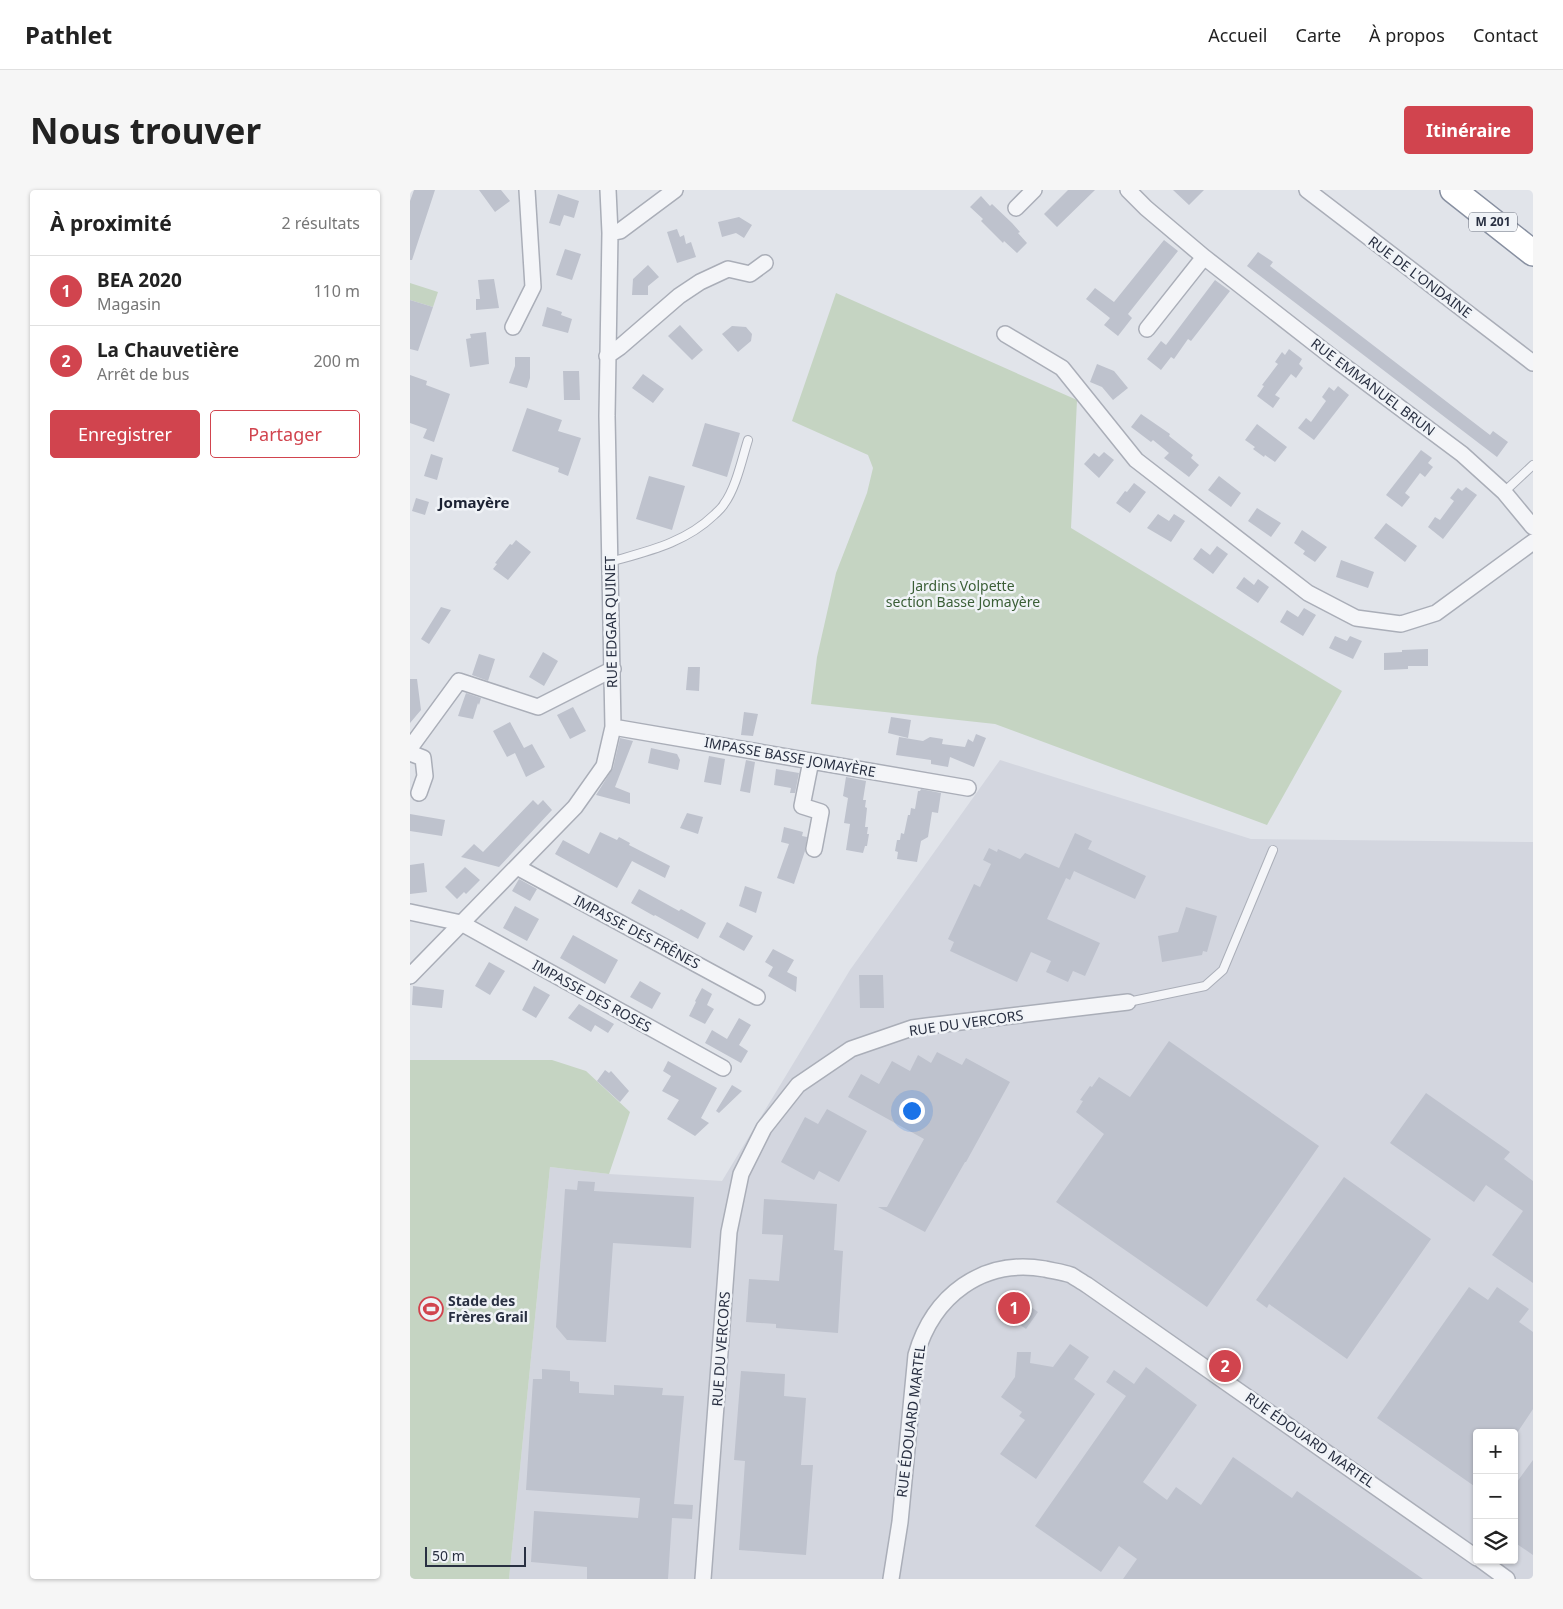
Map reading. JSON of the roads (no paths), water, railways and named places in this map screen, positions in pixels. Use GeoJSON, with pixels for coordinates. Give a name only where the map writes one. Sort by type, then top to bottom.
{"type":"FeatureCollection","features":[{"type":"Feature","properties":{"kind":"highway","name":"M 201"},"geometry":{"type":"LineString","coordinates":[[1453,190],[1529,244]]}},
{"type":"Feature","properties":{"kind":"highway","name":"M 201"},"geometry":{"type":"LineString","coordinates":[[1473,190],[1529,244]]}},
{"type":"Feature","properties":{"kind":"street"},"geometry":{"type":"LineString","coordinates":[[513,327],[533,287],[527,190]]}},
{"type":"Feature","properties":{"kind":"street","name":"RUE EDGAR QUINET"},"geometry":{"type":"LineString","coordinates":[[410,976],[575,807],[604,766],[613,727],[607,416],[610,233],[608,190]]}},
{"type":"Feature","properties":{"kind":"street"},"geometry":{"type":"LineString","coordinates":[[610,233],[620,231],[675,190]]}},
{"type":"Feature","properties":{"kind":"street"},"geometry":{"type":"LineString","coordinates":[[1016,208],[1034,190]]}},
{"type":"Feature","properties":{"kind":"street","name":"RUE EMMANUEL BRUN"},"geometry":{"type":"LineString","coordinates":[[1128,190],[1146,208],[1204,257],[1332,357],[1462,454],[1504,492],[1533,527]]}},
{"type":"Feature","properties":{"kind":"street","name":"RUE DE L'ONDAINE"},"geometry":{"type":"LineString","coordinates":[[1307,190],[1533,363]]}},
{"type":"Feature","properties":{"kind":"street"},"geometry":{"type":"LineString","coordinates":[[1147,329],[1204,257]]}},
{"type":"Feature","properties":{"kind":"street"},"geometry":{"type":"LineString","coordinates":[[608,356],[679,296],[700,282],[728,269],[750,274],[765,263]]}},
{"type":"Feature","properties":{"kind":"street"},"geometry":{"type":"LineString","coordinates":[[1005,334],[1062,368],[1136,460],[1308,594],[1356,618],[1401,624],[1436,613],[1533,542]]}},
{"type":"Feature","properties":{"kind":"street"},"geometry":{"type":"LineString","coordinates":[[410,748],[459,681],[538,707],[613,669]]}},
{"type":"Feature","properties":{"kind":"street","name":"IMPASSE BASSE JOMAYÈRE"},"geometry":{"type":"LineString","coordinates":[[613,727],[968,788]]}},
{"type":"Feature","properties":{"kind":"street"},"geometry":{"type":"LineString","coordinates":[[410,753],[422,758],[425,776],[419,793]]}},
{"type":"Feature","properties":{"kind":"street"},"geometry":{"type":"LineString","coordinates":[[811,761],[802,806],[821,812],[814,849]]}},
{"type":"Feature","properties":{"kind":"street","name":"IMPASSE DES FRÊNES"},"geometry":{"type":"LineString","coordinates":[[517,867],[757,997]]}},
{"type":"Feature","properties":{"kind":"street","name":"IMPASSE DES ROSES"},"geometry":{"type":"LineString","coordinates":[[410,912],[461,923],[723,1068]]}},
{"type":"Feature","properties":{"kind":"street","name":"RUE DU VERCORS"},"geometry":{"type":"LineString","coordinates":[[703,1579],[730,1232],[740,1174],[764,1128],[798,1085],[852,1049],[912,1028],[1128,1002]]}},
{"type":"Feature","properties":{"kind":"street","name":"RUE ÉDOUARD MARTEL"},"geometry":{"type":"LineString","coordinates":[[891,1579],[900,1522],[916,1356],[921,1339],[931,1320],[944,1302],[961,1288],[980,1276],[1006,1267],[1030,1266],[1070,1275],[1087,1285],[1473,1555]]}},
{"type":"Feature","properties":{"kind":"street"},"geometry":{"type":"LineString","coordinates":[[1486,1564],[1507,1579]]}},
{"type":"Feature","properties":{"kind":"lane"},"geometry":{"type":"LineString","coordinates":[[610,562],[671,544],[692,533],[709,520],[724,504],[733,485],[748,440]]}},
{"type":"Feature","properties":{"kind":"lane"},"geometry":{"type":"LineString","coordinates":[[1504,492],[1533,465]]}},
{"type":"Feature","properties":{"kind":"lane","name":"RUE DU VERCORS"},"geometry":{"type":"LineString","coordinates":[[1128,1002],[1205,986],[1223,970],[1273,850]]}},
{"type":"Feature","properties":{"kind":"place","name":"BEA 2020"},"geometry":{"type":"Point","coordinates":[1014,1308]}},
{"type":"Feature","properties":{"kind":"place","name":"Stade des Frères Grail"},"geometry":{"type":"Point","coordinates":[431,1309]}},
{"type":"Feature","properties":{"kind":"place","name":"La Chauvetière"},"geometry":{"type":"Point","coordinates":[1225,1366]}},
{"type":"Feature","properties":{"kind":"district","name":"Jomayère"},"geometry":{"type":"Point","coordinates":[474,503]}},
{"type":"Feature","properties":{"kind":"park label","name":"Jardins Volpette section Basse Jomayère"},"geometry":{"type":"Point","coordinates":[963,594]}}]}
